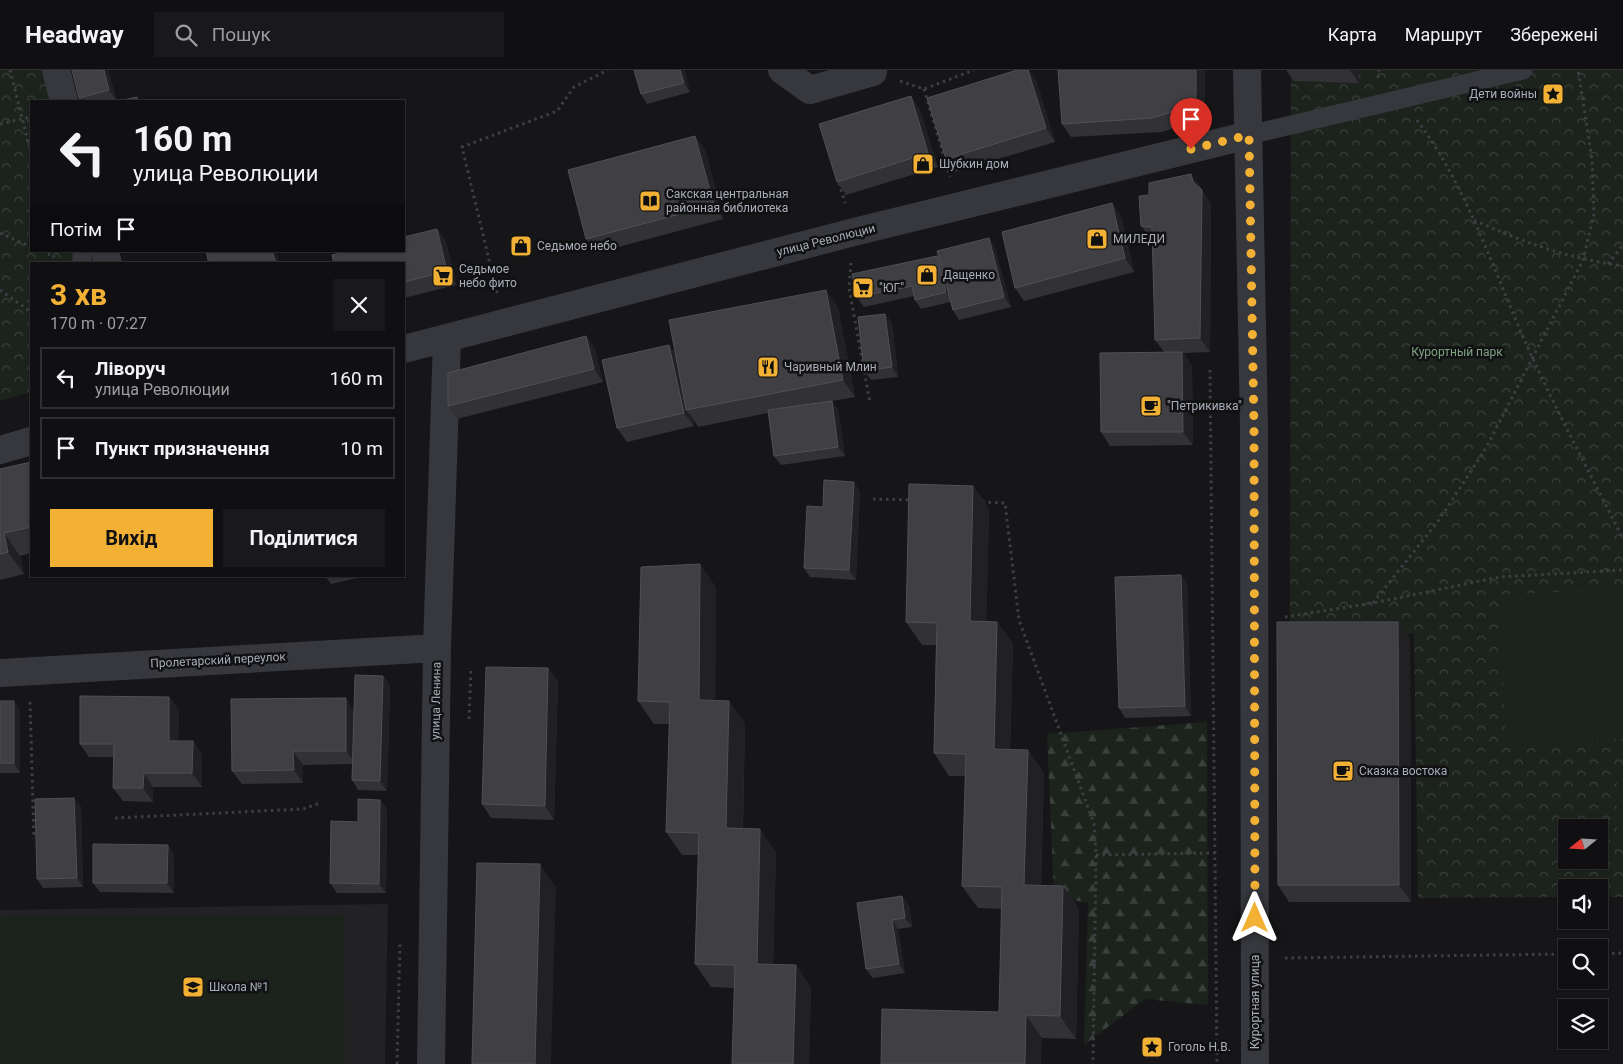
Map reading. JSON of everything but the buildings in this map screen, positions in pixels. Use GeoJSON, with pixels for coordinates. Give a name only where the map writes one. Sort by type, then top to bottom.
{"type":"FeatureCollection","features":[{"type":"Feature","properties":{"kind":"street"},"geometry":{"type":"LineString","coordinates":[[56,70],[64,100]]}},
{"type":"Feature","properties":{"kind":"street"},"geometry":{"type":"LineString","coordinates":[[782,70],[810,90],[873,72]]}},
{"type":"Feature","properties":{"kind":"street","name":"Курортная улица"},"geometry":{"type":"LineString","coordinates":[[1247,70],[1254,427],[1256,1064]]}},
{"type":"Feature","properties":{"kind":"street","name":"улица Революции"},"geometry":{"type":"LineString","coordinates":[[405,349],[959,206],[1249,135]]}},
{"type":"Feature","properties":{"kind":"street","name":"улица Ленина"},"geometry":{"type":"LineString","coordinates":[[431,1064],[437,648],[447,339]]}},
{"type":"Feature","properties":{"kind":"street"},"geometry":{"type":"LineString","coordinates":[[0,450],[30,441]]}},
{"type":"Feature","properties":{"kind":"street","name":"Пролетарский переулок"},"geometry":{"type":"LineString","coordinates":[[0,673],[437,648]]}},
{"type":"Feature","properties":{"kind":"lane"},"geometry":{"type":"LineString","coordinates":[[1249,135],[1523,70]]}},
{"type":"Feature","properties":{"kind":"path"},"geometry":{"type":"LineString","coordinates":[[10,70],[30,150]]}},
{"type":"Feature","properties":{"kind":"path"},"geometry":{"type":"LineString","coordinates":[[504,323],[462,147],[557,111],[574,87],[608,70]]}},
{"type":"Feature","properties":{"kind":"path"},"geometry":{"type":"LineString","coordinates":[[959,206],[924,89],[974,70]]}},
{"type":"Feature","properties":{"kind":"path"},"geometry":{"type":"LineString","coordinates":[[1373,603],[1439,520],[1486,448],[1583,260],[1594,214],[1592,159],[1578,70]]}},
{"type":"Feature","properties":{"kind":"path"},"geometry":{"type":"LineString","coordinates":[[1396,100],[1418,121],[1441,153],[1473,220],[1533,359],[1623,539]]}},
{"type":"Feature","properties":{"kind":"path"},"geometry":{"type":"LineString","coordinates":[[0,124],[30,117]]}},
{"type":"Feature","properties":{"kind":"path"},"geometry":{"type":"LineString","coordinates":[[1473,220],[1524,243],[1583,260],[1623,266]]}},
{"type":"Feature","properties":{"kind":"path"},"geometry":{"type":"LineString","coordinates":[[0,233],[30,247]]}},
{"type":"Feature","properties":{"kind":"path"},"geometry":{"type":"LineString","coordinates":[[1608,264],[1623,245]]}},
{"type":"Feature","properties":{"kind":"path"},"geometry":{"type":"LineString","coordinates":[[0,290],[30,311]]}},
{"type":"Feature","properties":{"kind":"path"},"geometry":{"type":"LineString","coordinates":[[1210,370],[1217,1064]]}},
{"type":"Feature","properties":{"kind":"path"},"geometry":{"type":"LineString","coordinates":[[874,499],[920,500]]}},
{"type":"Feature","properties":{"kind":"path"},"geometry":{"type":"LineString","coordinates":[[977,502],[1005,503],[1019,620],[1094,824],[1096,855],[1093,1064]]}},
{"type":"Feature","properties":{"kind":"path"},"geometry":{"type":"LineString","coordinates":[[1254,622],[1373,603],[1500,577],[1623,570]]}},
{"type":"Feature","properties":{"kind":"path"},"geometry":{"type":"LineString","coordinates":[[30,671],[34,839]]}},
{"type":"Feature","properties":{"kind":"path"},"geometry":{"type":"LineString","coordinates":[[115,818],[303,808],[320,803]]}},
{"type":"Feature","properties":{"kind":"path"},"geometry":{"type":"LineString","coordinates":[[1096,855],[1215,853]]}},
{"type":"Feature","properties":{"kind":"path"},"geometry":{"type":"LineString","coordinates":[[1608,954],[1623,953]]}},
{"type":"Feature","properties":{"kind":"path"},"geometry":{"type":"LineString","coordinates":[[1255,958],[1558,954]]}},
{"type":"Feature","properties":{"kind":"shaded area","name":"Школа №1"},"geometry":{"type":"Polygon","coordinates":[[[388,904],[385,1064],[0,1064],[0,910],[388,904]]]}},
{"type":"Feature","properties":{"kind":"green space"},"geometry":{"type":"Polygon","coordinates":[[[0,70],[45,70],[53,100],[30,100],[30,252],[95,252],[98,262],[30,262],[30,392],[0,401],[0,70]]]}},
{"type":"Feature","properties":{"kind":"green space","name":"Курортный парк"},"geometry":{"type":"Polygon","coordinates":[[[1291,70],[1623,70],[1623,897],[1608,897],[1608,879],[1558,879],[1558,897],[1418,898],[1414,634],[1290,634],[1291,70]]]}},
{"type":"Feature","properties":{"kind":"green space"},"geometry":{"type":"Polygon","coordinates":[[[1623,589],[1623,739],[1506,744],[1499,595],[1623,589]]]}},
{"type":"Feature","properties":{"kind":"green space"},"geometry":{"type":"Polygon","coordinates":[[[1207,722],[1208,1005],[1145,999],[1084,1045],[1088,903],[1054,896],[1047,734],[1207,722]]]}},
{"type":"Feature","properties":{"kind":"green space"},"geometry":{"type":"Polygon","coordinates":[[[1617,765],[1623,765],[1623,847],[1617,846],[1617,765]]]}},
{"type":"Feature","properties":{"kind":"green space","name":"Школа №1"},"geometry":{"type":"Polygon","coordinates":[[[344,915],[345,1064],[0,1064],[0,916],[344,915]]]}},
{"type":"Feature","properties":{"kind":"place","name":"Дети войны"},"geometry":{"type":"Point","coordinates":[1553,94]}},
{"type":"Feature","properties":{"kind":"place","name":"Шубкин дом"},"geometry":{"type":"Point","coordinates":[923,164]}},
{"type":"Feature","properties":{"kind":"place","name":"Сакская центральная районная библиотека"},"geometry":{"type":"Point","coordinates":[650,201]}},
{"type":"Feature","properties":{"kind":"place","name":"МИЛЕДИ"},"geometry":{"type":"Point","coordinates":[1097,239]}},
{"type":"Feature","properties":{"kind":"place","name":"Седьмое небо"},"geometry":{"type":"Point","coordinates":[521,246]}},
{"type":"Feature","properties":{"kind":"place","name":"Дащенко"},"geometry":{"type":"Point","coordinates":[927,275]}},
{"type":"Feature","properties":{"kind":"place","name":"Седьмое небо фито"},"geometry":{"type":"Point","coordinates":[443,276]}},
{"type":"Feature","properties":{"kind":"place","name":"\"ЮГ\""},"geometry":{"type":"Point","coordinates":[863,288]}},
{"type":"Feature","properties":{"kind":"place","name":"Чаривный Млин"},"geometry":{"type":"Point","coordinates":[768,367]}},
{"type":"Feature","properties":{"kind":"place","name":"\"Петрикивка\""},"geometry":{"type":"Point","coordinates":[1151,406]}},
{"type":"Feature","properties":{"kind":"place","name":"Сказка востока"},"geometry":{"type":"Point","coordinates":[1343,771]}},
{"type":"Feature","properties":{"kind":"place","name":"Школа №1"},"geometry":{"type":"Point","coordinates":[193,987]}},
{"type":"Feature","properties":{"kind":"place","name":"Гоголь Н.В."},"geometry":{"type":"Point","coordinates":[1152,1047]}},
{"type":"Feature","properties":{"kind":"route"},"geometry":{"type":"LineString","coordinates":[[1191,149],[1249,135],[1254,427],[1255,918]]}}]}
